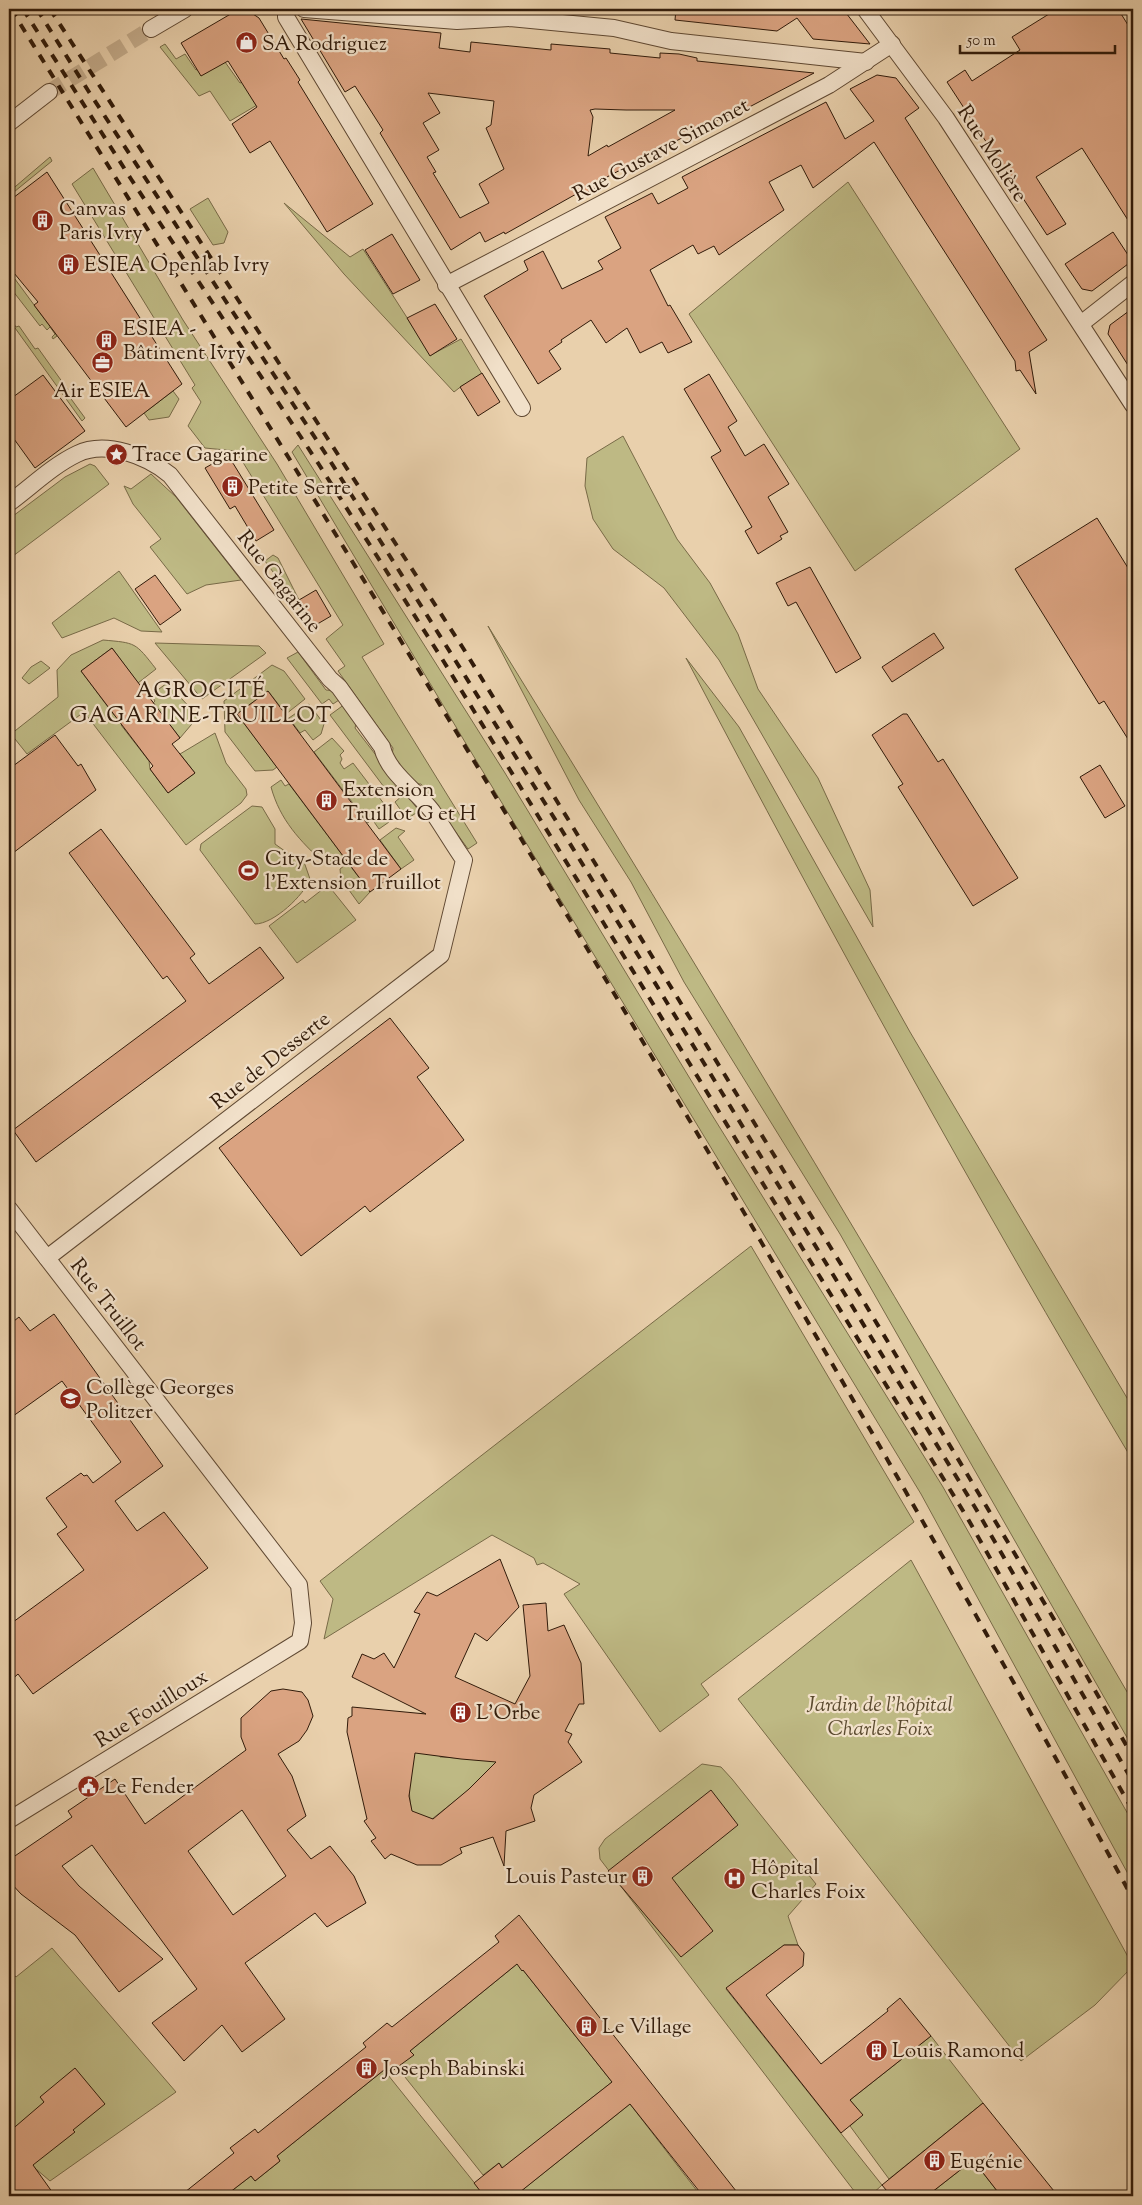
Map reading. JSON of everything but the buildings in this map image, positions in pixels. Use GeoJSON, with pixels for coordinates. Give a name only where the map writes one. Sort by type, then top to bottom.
{"type":"FeatureCollection","features":[{"type":"Feature","properties":{"kind":"street"},"geometry":{"type":"LineString","coordinates":[[151,29],[184,9]]}},
{"type":"Feature","properties":{"kind":"street"},"geometry":{"type":"LineString","coordinates":[[286,9],[286,17],[446,285],[522,408]]}},
{"type":"Feature","properties":{"kind":"street"},"geometry":{"type":"LineString","coordinates":[[304,9],[457,21],[510,18],[614,28],[671,41],[866,62]]}},
{"type":"Feature","properties":{"kind":"street","name":"Rue Molière"},"geometry":{"type":"LineString","coordinates":[[865,9],[946,118],[1067,306],[1082,323],[1133,405]]}},
{"type":"Feature","properties":{"kind":"street","name":"Rue Gustave Simonet"},"geometry":{"type":"LineString","coordinates":[[446,285],[830,85],[892,44]]}},
{"type":"Feature","properties":{"kind":"street"},"geometry":{"type":"LineString","coordinates":[[9,123],[49,92]]}},
{"type":"Feature","properties":{"kind":"street"},"geometry":{"type":"LineString","coordinates":[[1082,323],[1133,283]]}},
{"type":"Feature","properties":{"kind":"street","name":"Rue Gagarine"},"geometry":{"type":"LineString","coordinates":[[9,503],[59,465],[84,452],[108,450],[125,452],[158,465],[170,474],[330,680],[339,687],[382,747],[384,756],[409,788],[418,793],[432,811],[464,860]]}},
{"type":"Feature","properties":{"kind":"street","name":"Rue de Desserte"},"geometry":{"type":"LineString","coordinates":[[46,1258],[441,956],[464,860]]}},
{"type":"Feature","properties":{"kind":"street","name":"Rue Truillot"},"geometry":{"type":"LineString","coordinates":[[9,1209],[299,1585],[303,1623]]}},
{"type":"Feature","properties":{"kind":"street","name":"Rue Fouilloux"},"geometry":{"type":"LineString","coordinates":[[9,1820],[300,1641],[303,1623]]}},
{"type":"Feature","properties":{"kind":"green space"},"geometry":{"type":"Polygon","coordinates":[[[165,44],[176,59],[185,54],[196,70],[220,55],[240,83],[256,77],[269,98],[230,121],[210,91],[199,96],[160,47],[165,44]]]}},
{"type":"Feature","properties":{"kind":"green space"},"geometry":{"type":"Polygon","coordinates":[[[50,157],[52,161],[9,196],[9,192],[50,157]]]}},
{"type":"Feature","properties":{"kind":"green space"},"geometry":{"type":"Polygon","coordinates":[[[93,168],[183,320],[277,464],[384,644],[362,657],[477,843],[468,849],[421,784],[414,784],[392,756],[393,748],[338,671],[345,666],[326,639],[343,625],[236,451],[205,448],[188,426],[201,402],[192,388],[195,385],[72,184],[93,168]]]}},
{"type":"Feature","properties":{"kind":"green space"},"geometry":{"type":"Polygon","coordinates":[[[848,182],[1020,449],[855,571],[689,314],[848,182]]]}},
{"type":"Feature","properties":{"kind":"green space"},"geometry":{"type":"Polygon","coordinates":[[[208,198],[228,232],[224,243],[213,245],[190,209],[208,198]]]}},
{"type":"Feature","properties":{"kind":"green space"},"geometry":{"type":"Polygon","coordinates":[[[284,203],[350,257],[363,249],[431,355],[461,339],[485,379],[463,385],[454,392],[344,274],[284,203]]]}},
{"type":"Feature","properties":{"kind":"green space"},"geometry":{"type":"Polygon","coordinates":[[[9,271],[57,336],[53,339],[52,337],[55,334],[50,327],[47,330],[42,324],[40,326],[9,286],[9,271]]]}},
{"type":"Feature","properties":{"kind":"green space"},"geometry":{"type":"Polygon","coordinates":[[[10,321],[16,327],[19,326],[35,349],[38,348],[68,390],[66,392],[85,418],[82,421],[10,321]]]}},
{"type":"Feature","properties":{"kind":"green space"},"geometry":{"type":"Polygon","coordinates":[[[173,391],[179,399],[169,417],[149,420],[144,413],[173,391]]]}},
{"type":"Feature","properties":{"kind":"green space"},"geometry":{"type":"Polygon","coordinates":[[[623,436],[677,539],[710,583],[738,634],[758,689],[818,778],[870,890],[873,927],[719,660],[664,588],[613,549],[593,519],[585,486],[587,458],[623,436]]]}},
{"type":"Feature","properties":{"kind":"green space"},"geometry":{"type":"Polygon","coordinates":[[[298,445],[505,773],[712,1115],[943,1487],[1133,1823],[1133,1883],[921,1494],[465,742],[292,452],[298,445]]]}},
{"type":"Feature","properties":{"kind":"green space"},"geometry":{"type":"Polygon","coordinates":[[[90,464],[95,466],[109,484],[9,559],[9,519],[65,477],[90,464]]]}},
{"type":"Feature","properties":{"kind":"green space"},"geometry":{"type":"Polygon","coordinates":[[[151,474],[176,497],[241,580],[206,585],[187,594],[150,547],[161,539],[133,504],[124,486],[131,489],[151,474]]]}},
{"type":"Feature","properties":{"kind":"green space"},"geometry":{"type":"Polygon","coordinates":[[[273,555],[278,558],[305,612],[303,613],[265,561],[273,555]]]}},
{"type":"Feature","properties":{"kind":"green space"},"geometry":{"type":"Polygon","coordinates":[[[119,571],[162,632],[141,631],[114,618],[62,638],[52,623],[119,571]]]}},
{"type":"Feature","properties":{"kind":"green space"},"geometry":{"type":"Polygon","coordinates":[[[488,626],[814,1162],[1133,1702],[1133,1748],[840,1234],[684,982],[631,882],[579,800],[488,626]]]}},
{"type":"Feature","properties":{"kind":"green space"},"geometry":{"type":"Polygon","coordinates":[[[103,640],[129,643],[139,649],[156,669],[138,683],[112,648],[81,671],[114,715],[117,714],[124,723],[121,725],[149,761],[150,769],[168,793],[195,773],[180,754],[215,733],[226,763],[246,789],[247,795],[241,803],[186,845],[84,712],[27,754],[11,734],[58,697],[57,670],[71,655],[103,640]]]}},
{"type":"Feature","properties":{"kind":"green space"},"geometry":{"type":"Polygon","coordinates":[[[155,643],[259,646],[266,653],[202,699],[155,643]]]}},
{"type":"Feature","properties":{"kind":"green space"},"geometry":{"type":"Polygon","coordinates":[[[298,652],[326,690],[336,691],[342,698],[333,704],[329,699],[322,704],[287,658],[298,652]]]}},
{"type":"Feature","properties":{"kind":"green space"},"geometry":{"type":"Polygon","coordinates":[[[686,658],[739,727],[910,1032],[1133,1408],[1133,1461],[1017,1263],[904,1063],[686,658]]]}},
{"type":"Feature","properties":{"kind":"green space"},"geometry":{"type":"Polygon","coordinates":[[[41,661],[50,668],[29,684],[22,678],[31,667],[41,661]]]}},
{"type":"Feature","properties":{"kind":"green space"},"geometry":{"type":"Polygon","coordinates":[[[272,665],[284,671],[305,699],[286,714],[268,691],[237,714],[277,767],[273,770],[255,771],[225,732],[224,701],[272,665]]]}},
{"type":"Feature","properties":{"kind":"green space"},"geometry":{"type":"Polygon","coordinates":[[[167,683],[194,712],[197,718],[180,738],[153,703],[155,701],[151,695],[167,683]]]}},
{"type":"Feature","properties":{"kind":"green space"},"geometry":{"type":"Polygon","coordinates":[[[309,704],[324,724],[321,734],[313,740],[305,730],[300,733],[289,718],[309,704]]]}},
{"type":"Feature","properties":{"kind":"green space"},"geometry":{"type":"Polygon","coordinates":[[[345,704],[357,720],[355,728],[419,811],[407,819],[395,802],[403,795],[395,786],[387,791],[330,715],[345,704]]]}},
{"type":"Feature","properties":{"kind":"green space"},"geometry":{"type":"Polygon","coordinates":[[[332,738],[344,751],[340,755],[342,759],[340,763],[344,769],[353,763],[391,813],[389,822],[379,829],[372,819],[368,823],[314,752],[332,738]]]}},
{"type":"Feature","properties":{"kind":"green space"},"geometry":{"type":"Polygon","coordinates":[[[281,780],[285,786],[289,784],[343,856],[325,864],[299,838],[285,820],[271,787],[281,780]]]}},
{"type":"Feature","properties":{"kind":"green space","name":"City-Stade de l'Extension Truillot"},"geometry":{"type":"Polygon","coordinates":[[[252,806],[262,807],[275,829],[275,844],[289,854],[303,859],[310,879],[302,893],[287,908],[263,923],[255,924],[200,850],[201,844],[252,806]]]}},
{"type":"Feature","properties":{"kind":"green space"},"geometry":{"type":"Polygon","coordinates":[[[396,828],[405,831],[398,837],[414,860],[401,869],[380,840],[396,828]]]}},
{"type":"Feature","properties":{"kind":"green space"},"geometry":{"type":"Polygon","coordinates":[[[348,863],[370,892],[359,904],[341,879],[340,869],[348,863]]]}},
{"type":"Feature","properties":{"kind":"green space"},"geometry":{"type":"Polygon","coordinates":[[[328,885],[356,920],[297,963],[269,926],[303,900],[305,903],[328,885]]]}},
{"type":"Feature","properties":{"kind":"green space"},"geometry":{"type":"Polygon","coordinates":[[[751,1246],[914,1522],[701,1684],[709,1695],[660,1732],[564,1594],[580,1584],[543,1563],[537,1565],[534,1558],[492,1535],[324,1639],[333,1599],[320,1581],[751,1246]]]}},
{"type":"Feature","properties":{"kind":"green space","name":"Jardin de l'hôpital Charles Foix"},"geometry":{"type":"Polygon","coordinates":[[[911,1560],[1133,1966],[1095,2005],[1021,2061],[738,1699],[911,1560]]]}},
{"type":"Feature","properties":{"kind":"green space"},"geometry":{"type":"Polygon","coordinates":[[[421,1713],[427,1716],[440,1757],[482,1759],[509,1749],[469,1790],[432,1819],[412,1813],[410,1800],[409,1775],[421,1713]]]}},
{"type":"Feature","properties":{"kind":"green space"},"geometry":{"type":"Polygon","coordinates":[[[702,1764],[721,1767],[816,1884],[788,1916],[798,1945],[784,1945],[726,1989],[882,2185],[870,2196],[858,2196],[600,1859],[599,1848],[605,1839],[702,1764]]]}},
{"type":"Feature","properties":{"kind":"green space"},"geometry":{"type":"Polygon","coordinates":[[[52,1948],[176,2092],[50,2181],[9,2146],[9,1969],[16,1977],[52,1948]]]}},
{"type":"Feature","properties":{"kind":"green space"},"geometry":{"type":"Polygon","coordinates":[[[517,1964],[612,2082],[503,2168],[499,2163],[483,2175],[397,2067],[413,2054],[410,2051],[517,1964]]]}},
{"type":"Feature","properties":{"kind":"green space"},"geometry":{"type":"Polygon","coordinates":[[[931,2036],[983,2103],[889,2179],[850,2126],[862,2115],[850,2100],[931,2036]]]}},
{"type":"Feature","properties":{"kind":"green space"},"geometry":{"type":"Polygon","coordinates":[[[384,2070],[485,2196],[225,2196],[251,2176],[255,2181],[280,2161],[277,2156],[384,2070]]]}},
{"type":"Feature","properties":{"kind":"green space"},"geometry":{"type":"Polygon","coordinates":[[[630,2104],[701,2196],[524,2196],[521,2191],[630,2104]]]}},
{"type":"Feature","properties":{"kind":"green space"},"geometry":{"type":"Polygon","coordinates":[[[973,2160],[1001,2196],[927,2196],[973,2160]]]}},
{"type":"Feature","properties":{"kind":"tunnel"},"geometry":{"type":"LineString","coordinates":[[49,92],[151,29]]}},
{"type":"Feature","properties":{"kind":"railway"},"geometry":{"type":"LineString","coordinates":[[11,9],[300,476],[586,946],[864,1419],[1000,1658],[1133,1899]]}},
{"type":"Feature","properties":{"kind":"railway"},"geometry":{"type":"LineString","coordinates":[[23,9],[131,179],[318,463],[444,662],[968,1519],[1133,1811]]}},
{"type":"Feature","properties":{"kind":"railway"},"geometry":{"type":"LineString","coordinates":[[37,9],[89,92],[327,456],[558,824],[976,1509],[1133,1782]]}},
{"type":"Feature","properties":{"kind":"railway"},"geometry":{"type":"LineString","coordinates":[[50,9],[463,648],[861,1297],[1061,1631],[1133,1757]]}},
{"type":"Feature","properties":{"kind":"place","name":"SA Rodriguez"},"geometry":{"type":"Point","coordinates":[246,43]}},
{"type":"Feature","properties":{"kind":"place","name":"Canvas Paris Ivry"},"geometry":{"type":"Point","coordinates":[43,220]}},
{"type":"Feature","properties":{"kind":"place","name":"ESIEA Openlab Ivry"},"geometry":{"type":"Point","coordinates":[68,264]}},
{"type":"Feature","properties":{"kind":"place","name":"ESIEA - Bâtiment Ivry"},"geometry":{"type":"Point","coordinates":[107,340]}},
{"type":"Feature","properties":{"kind":"place","name":"Air ESIEA"},"geometry":{"type":"Point","coordinates":[102,363]}},
{"type":"Feature","properties":{"kind":"place","name":"Trace Gagarine"},"geometry":{"type":"Point","coordinates":[116,454]}},
{"type":"Feature","properties":{"kind":"place","name":"Petite Serre"},"geometry":{"type":"Point","coordinates":[232,487]}},
{"type":"Feature","properties":{"kind":"place","name":"Extension Truillot G et H"},"geometry":{"type":"Point","coordinates":[327,801]}},
{"type":"Feature","properties":{"kind":"place","name":"City-Stade de l'Extension Truillot"},"geometry":{"type":"Point","coordinates":[249,870]}},
{"type":"Feature","properties":{"kind":"place","name":"Collège Georges Politzer"},"geometry":{"type":"Point","coordinates":[70,1399]}},
{"type":"Feature","properties":{"kind":"place","name":"L'Orbe"},"geometry":{"type":"Point","coordinates":[460,1712]}},
{"type":"Feature","properties":{"kind":"place","name":"Le Fender"},"geometry":{"type":"Point","coordinates":[88,1786]}},
{"type":"Feature","properties":{"kind":"place","name":"Louis Pasteur"},"geometry":{"type":"Point","coordinates":[643,1876]}},
{"type":"Feature","properties":{"kind":"place","name":"Hôpital Charles Foix"},"geometry":{"type":"Point","coordinates":[735,1879]}},
{"type":"Feature","properties":{"kind":"place","name":"Le Village"},"geometry":{"type":"Point","coordinates":[586,2026]}},
{"type":"Feature","properties":{"kind":"place","name":"Louis Ramond"},"geometry":{"type":"Point","coordinates":[876,2050]}},
{"type":"Feature","properties":{"kind":"place","name":"Joseph Babinski"},"geometry":{"type":"Point","coordinates":[367,2068]}},
{"type":"Feature","properties":{"kind":"place","name":"Eugénie"},"geometry":{"type":"Point","coordinates":[934,2161]}},
{"type":"Feature","properties":{"kind":"district","name":"AGROCITÉ GAGARINE-TRUILLOT"},"geometry":{"type":"Point","coordinates":[201,702]}}]}
